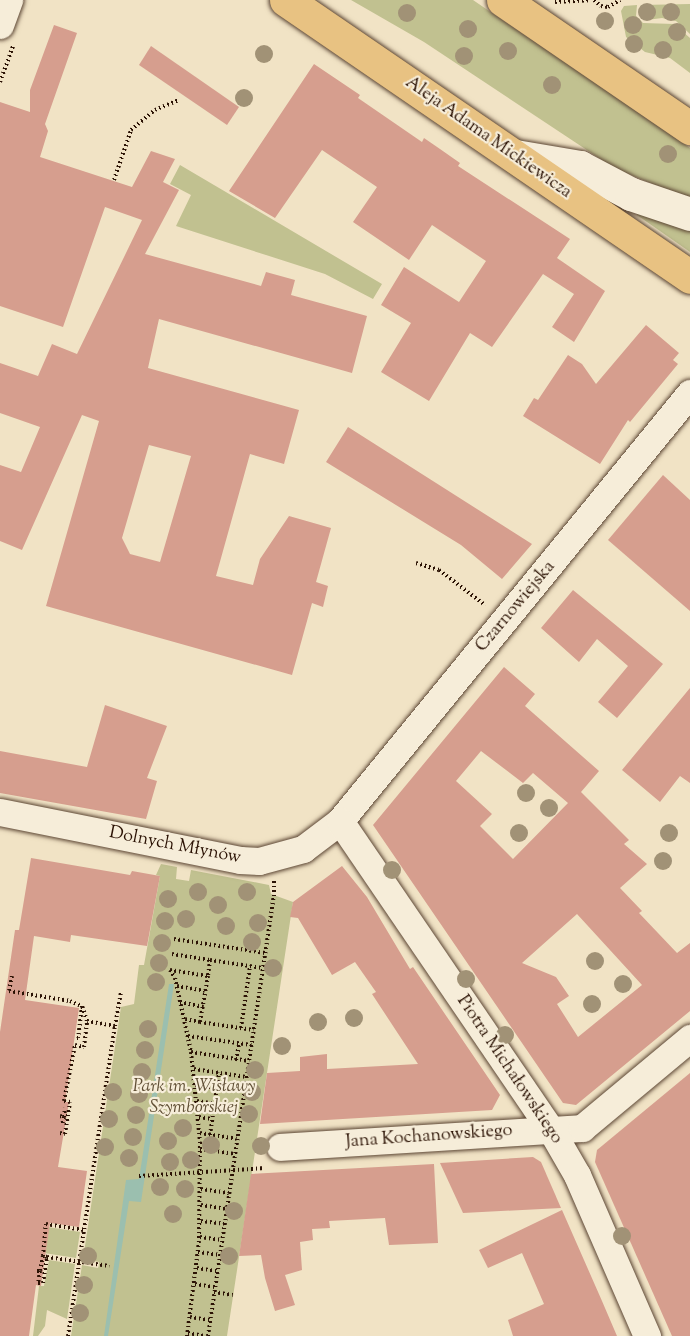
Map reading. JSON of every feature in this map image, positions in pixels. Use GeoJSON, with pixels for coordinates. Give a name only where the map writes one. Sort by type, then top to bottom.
{"type":"FeatureCollection","features":[{"type":"Feature","properties":{"kind":"main road","name":"Aleja Adama Mickiewicza"},"geometry":{"type":"LineString","coordinates":[[286,0],[690,277]]}},
{"type":"Feature","properties":{"kind":"main road"},"geometry":{"type":"LineString","coordinates":[[503,0],[690,128]]}},
{"type":"Feature","properties":{"kind":"main road"},"geometry":{"type":"LineString","coordinates":[[515,156],[580,167],[631,195],[690,214]]}},
{"type":"Feature","properties":{"kind":"street"},"geometry":{"type":"LineString","coordinates":[[0,25],[9,0]]}},
{"type":"Feature","properties":{"kind":"street","name":"Czarnowiejska"},"geometry":{"type":"LineString","coordinates":[[340,821],[690,393]]}},
{"type":"Feature","properties":{"kind":"street","name":"Dolnych Młynów"},"geometry":{"type":"LineString","coordinates":[[0,812],[259,861],[303,849],[340,821]]}},
{"type":"Feature","properties":{"kind":"street","name":"Piotra Michałowskiego"},"geometry":{"type":"LineString","coordinates":[[340,821],[551,1130],[577,1175],[647,1336]]}},
{"type":"Feature","properties":{"kind":"street","name":"Jana Kochanowskiego"},"geometry":{"type":"LineString","coordinates":[[272,1157],[582,1128],[690,1038]]}},
{"type":"Feature","properties":{"kind":"path"},"geometry":{"type":"LineString","coordinates":[[546,3],[592,0],[601,6],[608,7],[620,0]]}},
{"type":"Feature","properties":{"kind":"path"},"geometry":{"type":"LineString","coordinates":[[114,180],[131,130],[155,110],[179,100]]}},
{"type":"Feature","properties":{"kind":"path"},"geometry":{"type":"LineString","coordinates":[[416,563],[440,570],[487,608]]}},
{"type":"Feature","properties":{"kind":"path"},"geometry":{"type":"LineString","coordinates":[[208,976],[170,969],[177,986],[191,1052],[200,1133],[200,1237],[187,1335],[206,1336],[274,896],[274,881]]}},
{"type":"Feature","properties":{"kind":"path"},"geometry":{"type":"LineString","coordinates":[[174,939],[265,953]]}},
{"type":"Feature","properties":{"kind":"path"},"geometry":{"type":"LineString","coordinates":[[172,954],[262,968]]}},
{"type":"Feature","properties":{"kind":"path"},"geometry":{"type":"LineString","coordinates":[[200,1022],[210,960]]}},
{"type":"Feature","properties":{"kind":"path"},"geometry":{"type":"LineString","coordinates":[[241,1028],[250,966]]}},
{"type":"Feature","properties":{"kind":"path"},"geometry":{"type":"LineString","coordinates":[[12,976],[9,991],[70,1001],[82,1006],[87,1021],[84,1047],[75,1045],[64,1101],[70,1102],[65,1134],[60,1133]]}},
{"type":"Feature","properties":{"kind":"path"},"geometry":{"type":"LineString","coordinates":[[177,986],[205,991]]}},
{"type":"Feature","properties":{"kind":"path"},"geometry":{"type":"LineString","coordinates":[[68,1336],[121,992]]}},
{"type":"Feature","properties":{"kind":"path"},"geometry":{"type":"LineString","coordinates":[[180,1002],[203,1007]]}},
{"type":"Feature","properties":{"kind":"path"},"geometry":{"type":"LineString","coordinates":[[74,1038],[78,1038],[82,1006]]}},
{"type":"Feature","properties":{"kind":"path"},"geometry":{"type":"LineString","coordinates":[[184,1019],[253,1030]]}},
{"type":"Feature","properties":{"kind":"path"},"geometry":{"type":"LineString","coordinates":[[87,1021],[115,1026]]}},
{"type":"Feature","properties":{"kind":"path"},"geometry":{"type":"LineString","coordinates":[[188,1036],[251,1046]]}},
{"type":"Feature","properties":{"kind":"path"},"geometry":{"type":"LineString","coordinates":[[236,1059],[239,1044]]}},
{"type":"Feature","properties":{"kind":"path"},"geometry":{"type":"LineString","coordinates":[[191,1052],[249,1061]]}},
{"type":"Feature","properties":{"kind":"path"},"geometry":{"type":"LineString","coordinates":[[193,1069],[246,1077]]}},
{"type":"Feature","properties":{"kind":"path"},"geometry":{"type":"LineString","coordinates":[[210,1135],[219,1073]]}},
{"type":"Feature","properties":{"kind":"path"},"geometry":{"type":"LineString","coordinates":[[195,1085],[217,1088]]}},
{"type":"Feature","properties":{"kind":"path"},"geometry":{"type":"LineString","coordinates":[[197,1101],[215,1104]]}},
{"type":"Feature","properties":{"kind":"path"},"geometry":{"type":"LineString","coordinates":[[62,1125],[65,1108]]}},
{"type":"Feature","properties":{"kind":"path"},"geometry":{"type":"LineString","coordinates":[[199,1117],[212,1119]]}},
{"type":"Feature","properties":{"kind":"path"},"geometry":{"type":"LineString","coordinates":[[200,1133],[237,1139]]}},
{"type":"Feature","properties":{"kind":"path"},"geometry":{"type":"LineString","coordinates":[[200,1149],[235,1154]]}},
{"type":"Feature","properties":{"kind":"path"},"geometry":{"type":"LineString","coordinates":[[140,1176],[232,1170],[272,1157]]}},
{"type":"Feature","properties":{"kind":"path"},"geometry":{"type":"LineString","coordinates":[[201,1189],[229,1193]]}},
{"type":"Feature","properties":{"kind":"path"},"geometry":{"type":"LineString","coordinates":[[201,1205],[227,1209]]}},
{"type":"Feature","properties":{"kind":"path"},"geometry":{"type":"LineString","coordinates":[[201,1221],[224,1224]]}},
{"type":"Feature","properties":{"kind":"path"},"geometry":{"type":"LineString","coordinates":[[45,1256],[38,1271],[38,1283],[43,1283],[45,1256],[46,1224],[84,1230]]}},
{"type":"Feature","properties":{"kind":"path"},"geometry":{"type":"LineString","coordinates":[[200,1237],[222,1240]]}},
{"type":"Feature","properties":{"kind":"path"},"geometry":{"type":"LineString","coordinates":[[198,1252],[220,1255]]}},
{"type":"Feature","properties":{"kind":"path"},"geometry":{"type":"LineString","coordinates":[[45,1256],[109,1266]]}},
{"type":"Feature","properties":{"kind":"path"},"geometry":{"type":"LineString","coordinates":[[197,1268],[217,1271]]}},
{"type":"Feature","properties":{"kind":"path"},"geometry":{"type":"LineString","coordinates":[[195,1284],[233,1295]]}},
{"type":"Feature","properties":{"kind":"path"},"geometry":{"type":"LineString","coordinates":[[190,1317],[210,1320]]}},
{"type":"Feature","properties":{"kind":"green space"},"geometry":{"type":"Polygon","coordinates":[[[351,0],[473,0],[690,148],[690,199],[614,168],[424,42],[351,0]]]}},
{"type":"Feature","properties":{"kind":"green space"},"geometry":{"type":"Polygon","coordinates":[[[690,4],[690,34],[676,21],[662,18],[647,20],[639,11],[641,5],[690,4]]]}},
{"type":"Feature","properties":{"kind":"green space"},"geometry":{"type":"Polygon","coordinates":[[[637,5],[636,16],[643,23],[674,24],[690,38],[690,73],[670,58],[645,52],[626,37],[621,11],[624,6],[637,5]]]}},
{"type":"Feature","properties":{"kind":"green space"},"geometry":{"type":"Polygon","coordinates":[[[180,165],[382,284],[373,299],[325,274],[176,226],[191,195],[170,184],[180,165]]]}},
{"type":"Feature","properties":{"kind":"green space"},"geometry":{"type":"Polygon","coordinates":[[[637,213],[690,231],[690,252],[637,215],[637,213]]]}},
{"type":"Feature","properties":{"kind":"green space","name":"Park im. Wisławy Szymborskiej"},"geometry":{"type":"Polygon","coordinates":[[[161,864],[177,867],[176,879],[189,881],[191,870],[269,885],[271,894],[293,902],[227,1336],[71,1336],[82,1265],[98,1268],[99,1265],[99,1262],[83,1259],[121,1007],[134,1004],[139,965],[144,965],[160,876],[156,875],[161,864]]]}},
{"type":"Feature","properties":{"kind":"green space"},"geometry":{"type":"Polygon","coordinates":[[[48,1227],[80,1232],[76,1258],[44,1253],[48,1227]]]}},
{"type":"Feature","properties":{"kind":"green space"},"geometry":{"type":"Polygon","coordinates":[[[49,1260],[75,1264],[67,1319],[47,1310],[45,1326],[38,1336],[33,1336],[39,1286],[44,1286],[49,1260]]]}},
{"type":"Feature","properties":{"kind":"shaded area"},"geometry":{"type":"Polygon","coordinates":[[[169,984],[174,984],[141,1202],[129,1201],[108,1336],[104,1336],[126,1180],[139,1179],[169,984]]]}},
{"type":"Feature","properties":{"kind":"building"},"geometry":{"type":"Polygon","coordinates":[[[54,25],[77,33],[45,124],[48,131],[40,157],[132,187],[151,151],[175,159],[163,182],[179,190],[145,254],[261,286],[266,272],[295,280],[291,295],[367,316],[352,373],[159,319],[148,368],[299,410],[284,464],[250,454],[216,576],[253,585],[260,559],[289,516],[331,528],[316,582],[328,586],[323,607],[312,603],[292,675],[46,606],[99,421],[82,415],[22,550],[0,541],[0,465],[21,472],[40,427],[0,413],[0,363],[38,376],[52,344],[77,354],[142,220],[105,207],[63,327],[0,306],[0,102],[30,112],[30,90],[54,25]],[[149,445],[122,538],[130,554],[160,562],[191,456],[149,445]]]}},
{"type":"Feature","properties":{"kind":"building"},"geometry":{"type":"Polygon","coordinates":[[[151,46],[239,107],[227,125],[139,65],[151,46]]]}},
{"type":"Feature","properties":{"kind":"building"},"geometry":{"type":"Polygon","coordinates":[[[314,64],[360,95],[358,98],[422,142],[424,138],[460,163],[458,166],[570,239],[557,258],[605,291],[574,342],[552,327],[574,294],[543,274],[492,347],[470,333],[429,401],[381,372],[411,323],[381,305],[404,267],[459,302],[486,261],[432,225],[409,260],[353,222],[377,187],[322,150],[275,218],[229,191],[314,64]]]}},
{"type":"Feature","properties":{"kind":"building"},"geometry":{"type":"Polygon","coordinates":[[[646,325],[679,353],[673,360],[678,364],[630,422],[628,420],[600,464],[523,416],[534,398],[538,400],[568,355],[582,364],[596,384],[646,325]]]}},
{"type":"Feature","properties":{"kind":"building"},"geometry":{"type":"Polygon","coordinates":[[[348,427],[532,544],[502,579],[461,545],[326,462],[348,427]]]}},
{"type":"Feature","properties":{"kind":"building"},"geometry":{"type":"Polygon","coordinates":[[[663,475],[690,500],[690,611],[608,540],[663,475]]]}},
{"type":"Feature","properties":{"kind":"building"},"geometry":{"type":"Polygon","coordinates":[[[573,590],[663,664],[617,718],[598,702],[628,666],[597,639],[579,662],[541,628],[573,590]]]}},
{"type":"Feature","properties":{"kind":"building"},"geometry":{"type":"Polygon","coordinates":[[[504,667],[535,694],[525,706],[599,771],[581,792],[629,840],[624,844],[647,864],[620,888],[642,911],[639,913],[677,953],[690,943],[690,1011],[576,1105],[563,1103],[373,825],[504,667]],[[481,751],[456,781],[492,814],[480,826],[513,859],[568,803],[533,773],[523,783],[481,751]],[[577,914],[522,963],[556,977],[569,996],[557,1004],[578,1037],[642,985],[577,914]]]}},
{"type":"Feature","properties":{"kind":"building"},"geometry":{"type":"Polygon","coordinates":[[[690,688],[690,783],[680,776],[660,802],[622,770],[690,688]]]}},
{"type":"Feature","properties":{"kind":"building"},"geometry":{"type":"Polygon","coordinates":[[[105,705],[167,726],[147,778],[157,781],[146,819],[0,793],[0,751],[87,767],[105,705]]]}},
{"type":"Feature","properties":{"kind":"building"},"geometry":{"type":"Polygon","coordinates":[[[31,858],[130,875],[132,871],[160,876],[147,946],[71,935],[70,942],[34,936],[25,1000],[79,1008],[65,1102],[69,1102],[58,1167],[87,1171],[79,1227],[50,1223],[41,1286],[36,1285],[29,1336],[0,1336],[0,1032],[15,930],[19,930],[31,858]]]}},
{"type":"Feature","properties":{"kind":"building"},"geometry":{"type":"Polygon","coordinates":[[[342,866],[367,897],[410,969],[413,967],[500,1095],[492,1110],[260,1124],[267,1073],[300,1071],[300,1057],[327,1054],[327,1069],[418,1064],[372,994],[376,992],[355,962],[332,975],[298,918],[290,917],[293,902],[342,866]]]}},
{"type":"Feature","properties":{"kind":"building"},"geometry":{"type":"Polygon","coordinates":[[[690,1073],[690,1336],[672,1336],[595,1162],[597,1150],[690,1073]]]}},
{"type":"Feature","properties":{"kind":"building"},"geometry":{"type":"Polygon","coordinates":[[[533,1157],[541,1162],[561,1208],[463,1213],[440,1163],[533,1157]]]}},
{"type":"Feature","properties":{"kind":"building"},"geometry":{"type":"Polygon","coordinates":[[[434,1164],[438,1243],[389,1245],[385,1218],[329,1221],[330,1228],[312,1229],[313,1240],[300,1242],[302,1270],[285,1275],[295,1305],[275,1311],[261,1255],[239,1256],[251,1174],[434,1164]]]}},
{"type":"Feature","properties":{"kind":"building"},"geometry":{"type":"Polygon","coordinates":[[[562,1210],[617,1336],[513,1336],[508,1320],[544,1304],[522,1253],[488,1268],[479,1250],[562,1210]]]}}]}
